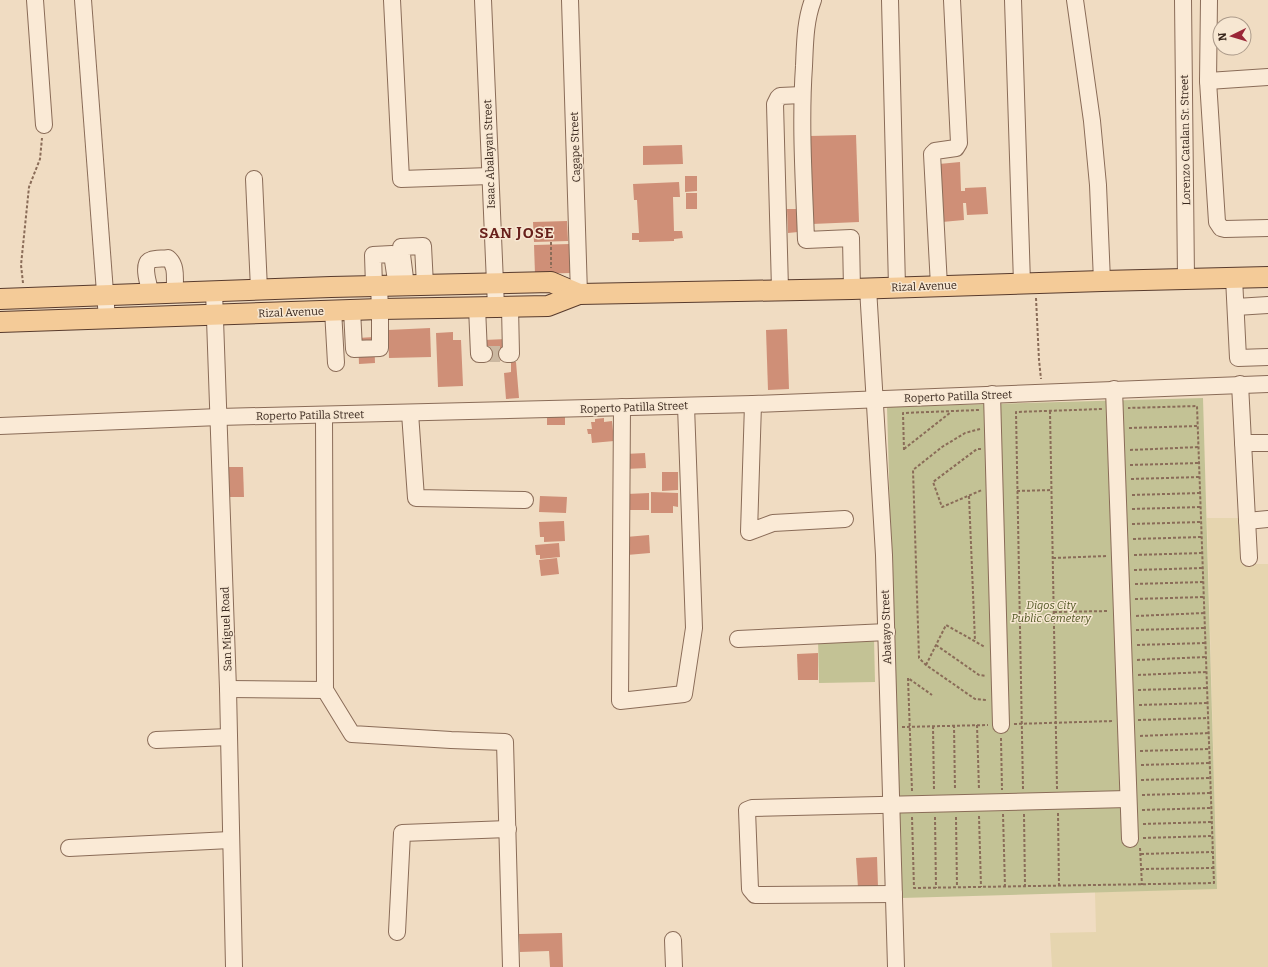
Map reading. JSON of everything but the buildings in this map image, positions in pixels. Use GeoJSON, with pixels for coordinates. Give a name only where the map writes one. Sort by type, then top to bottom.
{"type":"FeatureCollection","features":[{"type":"Feature","properties":{"kind":"main road","name":"Rizal Avenue"},"geometry":{"type":"LineString","coordinates":[[0,322],[380,308],[548,306],[579,294],[1268,277]]}},
{"type":"Feature","properties":{"kind":"main road","name":"Rizal Avenue"},"geometry":{"type":"LineString","coordinates":[[0,299],[259,289],[551,282],[579,294]]}},
{"type":"Feature","properties":{"kind":"main road"},"geometry":{"type":"LineString","coordinates":[[72,297],[73,320]]}},
{"type":"Feature","properties":{"kind":"street"},"geometry":{"type":"LineString","coordinates":[[35,0],[44,125]]}},
{"type":"Feature","properties":{"kind":"street"},"geometry":{"type":"LineString","coordinates":[[83,0],[107,319]]}},
{"type":"Feature","properties":{"kind":"street"},"geometry":{"type":"LineString","coordinates":[[392,0],[401,179],[490,176]]}},
{"type":"Feature","properties":{"kind":"street","name":"Isaac Abalayan Street"},"geometry":{"type":"LineString","coordinates":[[483,0],[495,284],[494,307]]}},
{"type":"Feature","properties":{"kind":"street","name":"Cagape Street"},"geometry":{"type":"LineString","coordinates":[[570,0],[579,294]]}},
{"type":"Feature","properties":{"kind":"street"},"geometry":{"type":"LineString","coordinates":[[780,290],[775,104],[780,96],[802,95],[805,36],[808,14],[813,0]]}},
{"type":"Feature","properties":{"kind":"street"},"geometry":{"type":"LineString","coordinates":[[890,0],[897,287]]}},
{"type":"Feature","properties":{"kind":"street"},"geometry":{"type":"LineString","coordinates":[[939,286],[932,154],[935,151],[956,148],[959,143],[952,0]]}},
{"type":"Feature","properties":{"kind":"street"},"geometry":{"type":"LineString","coordinates":[[1013,0],[1029,283]]}},
{"type":"Feature","properties":{"kind":"street"},"geometry":{"type":"LineString","coordinates":[[1075,0],[1093,128],[1098,185],[1102,281]]}},
{"type":"Feature","properties":{"kind":"street","name":"Lorenzo Catalan Sr. Street"},"geometry":{"type":"LineString","coordinates":[[1183,0],[1186,279]]}},
{"type":"Feature","properties":{"kind":"street"},"geometry":{"type":"LineString","coordinates":[[1209,0],[1208,81],[1217,219],[1221,228],[1225,229],[1268,228]]}},
{"type":"Feature","properties":{"kind":"street"},"geometry":{"type":"LineString","coordinates":[[1208,81],[1268,77]]}},
{"type":"Feature","properties":{"kind":"street","name":"Abatayo Street"},"geometry":{"type":"LineString","coordinates":[[802,95],[806,240],[851,238],[860,288],[875,399],[883,525],[887,632],[896,967]]}},
{"type":"Feature","properties":{"kind":"street"},"geometry":{"type":"LineString","coordinates":[[254,179],[259,289]]}},
{"type":"Feature","properties":{"kind":"street"},"geometry":{"type":"LineString","coordinates":[[151,294],[146,271],[147,263],[150,260],[168,258],[173,264],[174,269],[174,292]]}},
{"type":"Feature","properties":{"kind":"street"},"geometry":{"type":"LineString","coordinates":[[1234,278],[1238,358],[1268,357]]}},
{"type":"Feature","properties":{"kind":"street"},"geometry":{"type":"LineString","coordinates":[[342,310],[354,349],[380,348],[380,308],[396,286]]}},
{"type":"Feature","properties":{"kind":"street","name":"San Miguel Road"},"geometry":{"type":"LineString","coordinates":[[214,291],[228,689],[230,840],[234,967]]}},
{"type":"Feature","properties":{"kind":"street"},"geometry":{"type":"LineString","coordinates":[[1236,307],[1268,305]]}},
{"type":"Feature","properties":{"kind":"street"},"geometry":{"type":"LineString","coordinates":[[484,354],[479,354],[494,307]]}},
{"type":"Feature","properties":{"kind":"street"},"geometry":{"type":"LineString","coordinates":[[494,307],[511,354],[507,354]]}},
{"type":"Feature","properties":{"kind":"street"},"geometry":{"type":"LineString","coordinates":[[336,363],[342,310]]}},
{"type":"Feature","properties":{"kind":"street"},"geometry":{"type":"LineString","coordinates":[[1240,384],[1248,558]]}},
{"type":"Feature","properties":{"kind":"street","name":"Roperto Patilla Street"},"geometry":{"type":"LineString","coordinates":[[0,426],[219,417],[686,406],[875,399],[992,402],[1042,392],[1268,384]]}},
{"type":"Feature","properties":{"kind":"street"},"geometry":{"type":"LineString","coordinates":[[894,894],[755,895],[750,889],[747,810],[752,808],[1058,801],[1125,705],[1114,389]]}},
{"type":"Feature","properties":{"kind":"street"},"geometry":{"type":"LineString","coordinates":[[992,402],[1001,724]]}},
{"type":"Feature","properties":{"kind":"street"},"geometry":{"type":"LineString","coordinates":[[753,404],[749,532],[773,523],[845,519]]}},
{"type":"Feature","properties":{"kind":"street"},"geometry":{"type":"LineString","coordinates":[[622,407],[620,701],[684,694],[694,628],[686,406]]}},
{"type":"Feature","properties":{"kind":"street"},"geometry":{"type":"LineString","coordinates":[[410,413],[416,498],[524,500]]}},
{"type":"Feature","properties":{"kind":"street"},"geometry":{"type":"LineString","coordinates":[[324,415],[325,690],[352,734],[505,742],[511,967]]}},
{"type":"Feature","properties":{"kind":"street"},"geometry":{"type":"LineString","coordinates":[[1243,443],[1268,443]]}},
{"type":"Feature","properties":{"kind":"street"},"geometry":{"type":"LineString","coordinates":[[1247,521],[1268,519]]}},
{"type":"Feature","properties":{"kind":"street"},"geometry":{"type":"LineString","coordinates":[[738,639],[887,632]]}},
{"type":"Feature","properties":{"kind":"street"},"geometry":{"type":"LineString","coordinates":[[228,689],[325,690]]}},
{"type":"Feature","properties":{"kind":"street"},"geometry":{"type":"LineString","coordinates":[[156,740],[229,737]]}},
{"type":"Feature","properties":{"kind":"street"},"geometry":{"type":"LineString","coordinates":[[397,932],[402,834],[508,829]]}},
{"type":"Feature","properties":{"kind":"street"},"geometry":{"type":"LineString","coordinates":[[69,848],[230,840]]}},
{"type":"Feature","properties":{"kind":"street"},"geometry":{"type":"LineString","coordinates":[[673,940],[674,967]]}},
{"type":"Feature","properties":{"kind":"path"},"geometry":{"type":"LineString","coordinates":[[23,285],[21,265],[29,187],[40,159],[44,125]]}},
{"type":"Feature","properties":{"kind":"path"},"geometry":{"type":"LineString","coordinates":[[551,242],[551,273]]}},
{"type":"Feature","properties":{"kind":"path"},"geometry":{"type":"LineString","coordinates":[[1029,283],[1042,392]]}},
{"type":"Feature","properties":{"kind":"path"},"geometry":{"type":"LineString","coordinates":[[951,411],[904,450],[903,413],[951,411],[992,402]]}},
{"type":"Feature","properties":{"kind":"path"},"geometry":{"type":"LineString","coordinates":[[932,695],[908,678],[914,888],[1214,884],[1197,406],[1016,412],[1025,886]]}},
{"type":"Feature","properties":{"kind":"path"},"geometry":{"type":"LineString","coordinates":[[1050,411],[1059,886]]}},
{"type":"Feature","properties":{"kind":"path"},"geometry":{"type":"LineString","coordinates":[[993,426],[965,433],[942,447],[913,470],[919,658],[926,665],[975,700],[1000,700]]}},
{"type":"Feature","properties":{"kind":"path"},"geometry":{"type":"LineString","coordinates":[[1116,429],[1198,426]]}},
{"type":"Feature","properties":{"kind":"path"},"geometry":{"type":"LineString","coordinates":[[993,447],[977,449],[933,482],[942,507],[994,485]]}},
{"type":"Feature","properties":{"kind":"path"},"geometry":{"type":"LineString","coordinates":[[1117,465],[1199,447]]}},
{"type":"Feature","properties":{"kind":"path"},"geometry":{"type":"LineString","coordinates":[[1117,465],[1199,463]]}},
{"type":"Feature","properties":{"kind":"path"},"geometry":{"type":"LineString","coordinates":[[1117,465],[1200,477]]}},
{"type":"Feature","properties":{"kind":"path"},"geometry":{"type":"LineString","coordinates":[[1017,491],[1052,490]]}},
{"type":"Feature","properties":{"kind":"path"},"geometry":{"type":"LineString","coordinates":[[1119,517],[1200,493]]}},
{"type":"Feature","properties":{"kind":"path"},"geometry":{"type":"LineString","coordinates":[[969,496],[974,642]]}},
{"type":"Feature","properties":{"kind":"path"},"geometry":{"type":"LineString","coordinates":[[1119,517],[1201,507]]}},
{"type":"Feature","properties":{"kind":"path"},"geometry":{"type":"LineString","coordinates":[[1119,517],[1201,522]]}},
{"type":"Feature","properties":{"kind":"path"},"geometry":{"type":"LineString","coordinates":[[1119,517],[1202,537]]}},
{"type":"Feature","properties":{"kind":"path"},"geometry":{"type":"LineString","coordinates":[[1142,885],[1125,705],[1202,553]]}},
{"type":"Feature","properties":{"kind":"path"},"geometry":{"type":"LineString","coordinates":[[1053,558],[1125,705],[1212,836]]}},
{"type":"Feature","properties":{"kind":"path"},"geometry":{"type":"LineString","coordinates":[[1125,705],[1203,568]]}},
{"type":"Feature","properties":{"kind":"path"},"geometry":{"type":"LineString","coordinates":[[1125,705],[1203,582]]}},
{"type":"Feature","properties":{"kind":"path"},"geometry":{"type":"LineString","coordinates":[[1125,705],[1204,597]]}},
{"type":"Feature","properties":{"kind":"path"},"geometry":{"type":"LineString","coordinates":[[1054,612],[1212,822]]}},
{"type":"Feature","properties":{"kind":"path"},"geometry":{"type":"LineString","coordinates":[[1125,705],[1204,613]]}},
{"type":"Feature","properties":{"kind":"path"},"geometry":{"type":"LineString","coordinates":[[926,665],[946,625],[999,655]]}},
{"type":"Feature","properties":{"kind":"path"},"geometry":{"type":"LineString","coordinates":[[1125,705],[1205,628]]}},
{"type":"Feature","properties":{"kind":"path"},"geometry":{"type":"LineString","coordinates":[[1125,705],[1205,642]]}},
{"type":"Feature","properties":{"kind":"path"},"geometry":{"type":"LineString","coordinates":[[936,645],[980,675],[999,677]]}},
{"type":"Feature","properties":{"kind":"path"},"geometry":{"type":"LineString","coordinates":[[1125,705],[1206,658]]}},
{"type":"Feature","properties":{"kind":"path"},"geometry":{"type":"LineString","coordinates":[[1125,705],[1206,672]]}},
{"type":"Feature","properties":{"kind":"path"},"geometry":{"type":"LineString","coordinates":[[889,727],[1056,723],[1125,705],[1207,688]]}},
{"type":"Feature","properties":{"kind":"path"},"geometry":{"type":"LineString","coordinates":[[1125,705],[1207,703]]}},
{"type":"Feature","properties":{"kind":"path"},"geometry":{"type":"LineString","coordinates":[[1125,705],[1208,718]]}},
{"type":"Feature","properties":{"kind":"path"},"geometry":{"type":"LineString","coordinates":[[1125,705],[1208,733]]}},
{"type":"Feature","properties":{"kind":"path"},"geometry":{"type":"LineString","coordinates":[[1125,705],[1209,749]]}},
{"type":"Feature","properties":{"kind":"path"},"geometry":{"type":"LineString","coordinates":[[1125,705],[1210,763]]}},
{"type":"Feature","properties":{"kind":"path"},"geometry":{"type":"LineString","coordinates":[[1125,705],[1210,778]]}},
{"type":"Feature","properties":{"kind":"path"},"geometry":{"type":"LineString","coordinates":[[1125,705],[1210,793]]}},
{"type":"Feature","properties":{"kind":"path"},"geometry":{"type":"LineString","coordinates":[[1125,705],[1211,808]]}},
{"type":"Feature","properties":{"kind":"path"},"geometry":{"type":"LineString","coordinates":[[1140,854],[1212,852]]}},
{"type":"Feature","properties":{"kind":"path"},"geometry":{"type":"LineString","coordinates":[[1141,869],[1213,868]]}},
{"type":"Feature","properties":{"kind":"shaded area"},"geometry":{"type":"Polygon","coordinates":[[[1207,518],[1243,518],[1243,564],[1268,564],[1268,967],[1052,967],[1050,933],[1096,932],[1095,892],[1217,888],[1207,518]]]}},
{"type":"Feature","properties":{"kind":"green space","name":"Digos City Public Cemetery"},"geometry":{"type":"Polygon","coordinates":[[[1203,398],[1217,889],[901,898],[887,407],[1203,398]]]}},
{"type":"Feature","properties":{"kind":"green space"},"geometry":{"type":"Polygon","coordinates":[[[874,638],[875,682],[819,683],[818,639],[874,638]]]}},
{"type":"Feature","properties":{"kind":"tunnel"},"geometry":{"type":"LineString","coordinates":[[484,354],[507,354]]}},
{"type":"Feature","properties":{"kind":"district","name":"SAN JOSE"},"geometry":{"type":"Point","coordinates":[517,233]}}]}
